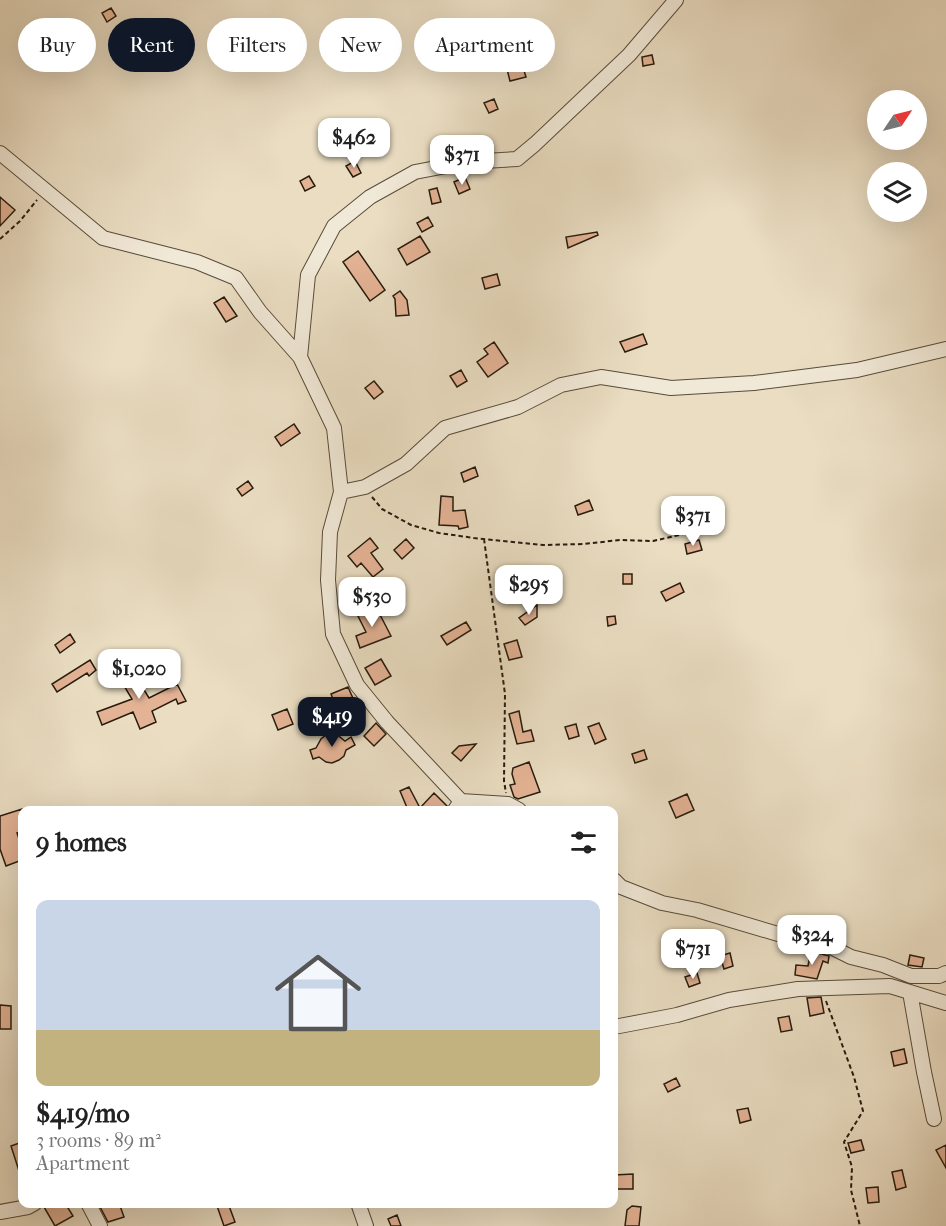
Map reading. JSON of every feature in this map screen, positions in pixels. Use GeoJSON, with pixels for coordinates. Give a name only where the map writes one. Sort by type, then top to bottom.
{"type":"FeatureCollection","features":[{"type":"Feature","properties":{"kind":"street"},"geometry":{"type":"LineString","coordinates":[[300,357],[308,275],[334,226],[370,197],[415,172],[467,162],[517,159],[629,55],[676,0]]}},
{"type":"Feature","properties":{"kind":"street"},"geometry":{"type":"LineString","coordinates":[[0,153],[103,238],[197,262],[236,278],[260,312],[300,357],[334,428],[341,492],[330,532],[328,580],[333,634],[357,685],[458,805],[486,806]]}},
{"type":"Feature","properties":{"kind":"street"},"geometry":{"type":"LineString","coordinates":[[341,492],[365,487],[406,464],[445,428],[518,407],[561,385],[601,377],[671,388],[754,383],[857,370],[946,349]]}},
{"type":"Feature","properties":{"kind":"street"},"geometry":{"type":"LineString","coordinates":[[618,884],[663,903],[697,910],[795,939],[825,944],[851,957],[883,965],[911,976],[939,976],[946,973]]}},
{"type":"Feature","properties":{"kind":"street"},"geometry":{"type":"LineString","coordinates":[[618,1026],[677,1015],[729,1000],[798,988],[890,986],[946,1003]]}},
{"type":"Feature","properties":{"kind":"street"},"geometry":{"type":"LineString","coordinates":[[910,992],[934,1119]]}},
{"type":"Feature","properties":{"kind":"street"},"geometry":{"type":"LineString","coordinates":[[0,1212],[22,1208]]}},
{"type":"Feature","properties":{"kind":"street"},"geometry":{"type":"LineString","coordinates":[[91,1208],[100,1226]]}},
{"type":"Feature","properties":{"kind":"street"},"geometry":{"type":"LineString","coordinates":[[360,1208],[366,1226]]}},
{"type":"Feature","properties":{"kind":"path"},"geometry":{"type":"LineString","coordinates":[[0,239],[20,221],[46,190]]}},
{"type":"Feature","properties":{"kind":"path"},"geometry":{"type":"LineString","coordinates":[[365,487],[382,509],[411,525],[438,533],[543,545],[620,540],[653,542],[687,532]]}},
{"type":"Feature","properties":{"kind":"path"},"geometry":{"type":"LineString","coordinates":[[484,539],[505,694],[504,781],[513,806]]}},
{"type":"Feature","properties":{"kind":"path"},"geometry":{"type":"LineString","coordinates":[[821,987],[854,1077],[863,1111],[844,1142],[852,1167],[851,1190],[860,1226]]}},
{"type":"Feature","properties":{"kind":"building"},"geometry":{"type":"Polygon","coordinates":[[[111,8],[116,16],[108,18],[107,22],[102,13],[111,8]]]}},
{"type":"Feature","properties":{"kind":"building"},"geometry":{"type":"Polygon","coordinates":[[[652,55],[654,64],[643,66],[642,57],[652,55]]]}},
{"type":"Feature","properties":{"kind":"building"},"geometry":{"type":"Polygon","coordinates":[[[508,72],[524,72],[526,77],[510,81],[508,72]]]}},
{"type":"Feature","properties":{"kind":"building"},"geometry":{"type":"Polygon","coordinates":[[[494,99],[498,109],[489,113],[484,103],[494,99]]]}},
{"type":"Feature","properties":{"kind":"building"},"geometry":{"type":"Polygon","coordinates":[[[355,161],[361,173],[353,177],[346,166],[355,161]]]}},
{"type":"Feature","properties":{"kind":"building"},"geometry":{"type":"Polygon","coordinates":[[[309,176],[315,186],[305,191],[300,181],[309,176]]]}},
{"type":"Feature","properties":{"kind":"building"},"geometry":{"type":"Polygon","coordinates":[[[465,177],[470,189],[459,194],[454,182],[465,177]]]}},
{"type":"Feature","properties":{"kind":"building"},"geometry":{"type":"Polygon","coordinates":[[[437,188],[441,202],[432,204],[429,190],[437,188]]]}},
{"type":"Feature","properties":{"kind":"building"},"geometry":{"type":"Polygon","coordinates":[[[0,197],[15,210],[0,226],[0,197]]]}},
{"type":"Feature","properties":{"kind":"building"},"geometry":{"type":"Polygon","coordinates":[[[428,217],[433,226],[422,232],[417,223],[428,217]]]}},
{"type":"Feature","properties":{"kind":"building"},"geometry":{"type":"Polygon","coordinates":[[[597,232],[598,235],[568,248],[566,237],[597,232]]]}},
{"type":"Feature","properties":{"kind":"building"},"geometry":{"type":"Polygon","coordinates":[[[420,236],[430,252],[407,265],[398,249],[420,236]]]}},
{"type":"Feature","properties":{"kind":"building"},"geometry":{"type":"Polygon","coordinates":[[[358,251],[385,290],[370,301],[343,262],[358,251]]]}},
{"type":"Feature","properties":{"kind":"building"},"geometry":{"type":"Polygon","coordinates":[[[497,274],[500,285],[485,289],[482,278],[497,274]]]}},
{"type":"Feature","properties":{"kind":"building"},"geometry":{"type":"Polygon","coordinates":[[[400,291],[407,300],[409,315],[396,316],[393,296],[400,291]]]}},
{"type":"Feature","properties":{"kind":"building"},"geometry":{"type":"Polygon","coordinates":[[[224,297],[237,316],[226,322],[214,303],[224,297]]]}},
{"type":"Feature","properties":{"kind":"building"},"geometry":{"type":"Polygon","coordinates":[[[643,334],[647,344],[625,352],[620,342],[643,334]]]}},
{"type":"Feature","properties":{"kind":"building"},"geometry":{"type":"Polygon","coordinates":[[[494,342],[508,363],[488,377],[477,362],[488,354],[484,349],[494,342]]]}},
{"type":"Feature","properties":{"kind":"building"},"geometry":{"type":"Polygon","coordinates":[[[461,370],[467,381],[457,387],[450,376],[461,370]]]}},
{"type":"Feature","properties":{"kind":"building"},"geometry":{"type":"Polygon","coordinates":[[[374,381],[383,392],[374,399],[365,388],[374,381]]]}},
{"type":"Feature","properties":{"kind":"building"},"geometry":{"type":"Polygon","coordinates":[[[294,424],[300,433],[281,446],[275,437],[294,424]]]}},
{"type":"Feature","properties":{"kind":"building"},"geometry":{"type":"Polygon","coordinates":[[[475,467],[478,476],[464,482],[461,473],[475,467]]]}},
{"type":"Feature","properties":{"kind":"building"},"geometry":{"type":"Polygon","coordinates":[[[248,481],[253,488],[242,496],[237,489],[248,481]]]}},
{"type":"Feature","properties":{"kind":"building"},"geometry":{"type":"Polygon","coordinates":[[[441,496],[453,497],[453,511],[465,510],[468,527],[459,529],[458,526],[439,525],[441,496]]]}},
{"type":"Feature","properties":{"kind":"building"},"geometry":{"type":"Polygon","coordinates":[[[589,500],[593,510],[578,515],[575,506],[589,500]]]}},
{"type":"Feature","properties":{"kind":"building"},"geometry":{"type":"Polygon","coordinates":[[[370,538],[378,548],[371,553],[383,569],[373,577],[361,563],[357,567],[348,556],[370,538]]]}},
{"type":"Feature","properties":{"kind":"building"},"geometry":{"type":"Polygon","coordinates":[[[406,539],[414,548],[402,559],[394,550],[406,539]]]}},
{"type":"Feature","properties":{"kind":"building"},"geometry":{"type":"Polygon","coordinates":[[[699,540],[702,550],[687,554],[685,544],[699,540]]]}},
{"type":"Feature","properties":{"kind":"building"},"geometry":{"type":"Polygon","coordinates":[[[623,574],[632,574],[632,584],[623,584],[623,574]]]}},
{"type":"Feature","properties":{"kind":"building"},"geometry":{"type":"Polygon","coordinates":[[[397,579],[404,590],[392,598],[385,586],[397,579]]]}},
{"type":"Feature","properties":{"kind":"building"},"geometry":{"type":"Polygon","coordinates":[[[680,583],[684,592],[666,601],[661,592],[680,583]]]}},
{"type":"Feature","properties":{"kind":"building"},"geometry":{"type":"Polygon","coordinates":[[[537,605],[537,617],[525,625],[519,618],[537,605]]]}},
{"type":"Feature","properties":{"kind":"building"},"geometry":{"type":"Polygon","coordinates":[[[376,607],[391,636],[360,648],[356,636],[366,632],[358,616],[376,607]]]}},
{"type":"Feature","properties":{"kind":"building"},"geometry":{"type":"Polygon","coordinates":[[[615,616],[616,624],[608,626],[607,617],[615,616]]]}},
{"type":"Feature","properties":{"kind":"building"},"geometry":{"type":"Polygon","coordinates":[[[466,622],[471,630],[447,645],[441,636],[466,622]]]}},
{"type":"Feature","properties":{"kind":"building"},"geometry":{"type":"Polygon","coordinates":[[[70,634],[75,642],[60,653],[55,645],[70,634]]]}},
{"type":"Feature","properties":{"kind":"building"},"geometry":{"type":"Polygon","coordinates":[[[517,640],[522,657],[509,660],[504,644],[517,640]]]}},
{"type":"Feature","properties":{"kind":"building"},"geometry":{"type":"Polygon","coordinates":[[[381,659],[391,676],[375,685],[365,668],[381,659]]]}},
{"type":"Feature","properties":{"kind":"building"},"geometry":{"type":"Polygon","coordinates":[[[90,660],[96,670],[89,676],[87,673],[57,692],[52,684],[90,660]]]}},
{"type":"Feature","properties":{"kind":"building"},"geometry":{"type":"Polygon","coordinates":[[[127,662],[149,698],[177,684],[186,701],[178,704],[176,699],[152,711],[156,722],[140,729],[133,712],[102,725],[97,712],[132,699],[114,669],[127,662]]]}},
{"type":"Feature","properties":{"kind":"building"},"geometry":{"type":"Polygon","coordinates":[[[348,687],[356,705],[338,712],[331,694],[348,687]]]}},
{"type":"Feature","properties":{"kind":"building"},"geometry":{"type":"Polygon","coordinates":[[[287,709],[293,724],[278,730],[272,715],[287,709]]]}},
{"type":"Feature","properties":{"kind":"building"},"geometry":{"type":"Polygon","coordinates":[[[519,711],[523,732],[531,730],[534,741],[517,744],[509,714],[519,711]]]}},
{"type":"Feature","properties":{"kind":"building"},"geometry":{"type":"Polygon","coordinates":[[[376,723],[386,734],[374,746],[364,736],[376,723]]]}},
{"type":"Feature","properties":{"kind":"building"},"geometry":{"type":"Polygon","coordinates":[[[599,723],[606,739],[595,744],[588,727],[599,723]]]}},
{"type":"Feature","properties":{"kind":"building"},"geometry":{"type":"Polygon","coordinates":[[[576,724],[579,736],[569,739],[565,727],[576,724]]]}},
{"type":"Feature","properties":{"kind":"building"},"geometry":{"type":"Polygon","coordinates":[[[335,733],[345,741],[351,737],[355,745],[346,750],[344,756],[339,760],[332,763],[319,757],[313,759],[310,750],[316,748],[327,734],[335,733]]]}},
{"type":"Feature","properties":{"kind":"building"},"geometry":{"type":"Polygon","coordinates":[[[476,744],[461,761],[452,753],[459,746],[476,744]]]}},
{"type":"Feature","properties":{"kind":"building"},"geometry":{"type":"Polygon","coordinates":[[[644,750],[647,759],[635,763],[632,754],[644,750]]]}},
{"type":"Feature","properties":{"kind":"building"},"geometry":{"type":"Polygon","coordinates":[[[529,762],[540,792],[518,799],[514,797],[510,785],[515,784],[513,768],[529,762]]]}},
{"type":"Feature","properties":{"kind":"building"},"geometry":{"type":"Polygon","coordinates":[[[409,787],[419,806],[406,806],[400,791],[409,787]]]}},
{"type":"Feature","properties":{"kind":"building"},"geometry":{"type":"Polygon","coordinates":[[[434,793],[447,806],[422,806],[434,793]]]}},
{"type":"Feature","properties":{"kind":"building"},"geometry":{"type":"Polygon","coordinates":[[[687,794],[694,810],[676,818],[669,802],[687,794]]]}},
{"type":"Feature","properties":{"kind":"building"},"geometry":{"type":"Polygon","coordinates":[[[18,810],[18,862],[6,866],[0,849],[0,816],[18,810]]]}},
{"type":"Feature","properties":{"kind":"building"},"geometry":{"type":"Polygon","coordinates":[[[811,951],[829,956],[828,963],[823,961],[817,979],[795,975],[796,965],[808,966],[811,951]]]}},
{"type":"Feature","properties":{"kind":"building"},"geometry":{"type":"Polygon","coordinates":[[[730,953],[733,966],[724,969],[720,956],[730,953]]]}},
{"type":"Feature","properties":{"kind":"building"},"geometry":{"type":"Polygon","coordinates":[[[910,955],[924,958],[922,967],[908,965],[910,955]]]}},
{"type":"Feature","properties":{"kind":"building"},"geometry":{"type":"Polygon","coordinates":[[[697,973],[700,983],[689,987],[685,977],[697,973]]]}},
{"type":"Feature","properties":{"kind":"building"},"geometry":{"type":"Polygon","coordinates":[[[821,997],[824,1013],[810,1016],[807,998],[821,997]]]}},
{"type":"Feature","properties":{"kind":"building"},"geometry":{"type":"Polygon","coordinates":[[[0,1005],[11,1006],[11,1029],[0,1029],[0,1005]]]}},
{"type":"Feature","properties":{"kind":"building"},"geometry":{"type":"Polygon","coordinates":[[[789,1016],[792,1030],[781,1032],[778,1018],[789,1016]]]}},
{"type":"Feature","properties":{"kind":"building"},"geometry":{"type":"Polygon","coordinates":[[[904,1049],[907,1063],[894,1066],[891,1052],[904,1049]]]}},
{"type":"Feature","properties":{"kind":"building"},"geometry":{"type":"Polygon","coordinates":[[[676,1078],[680,1086],[668,1092],[664,1084],[676,1078]]]}},
{"type":"Feature","properties":{"kind":"building"},"geometry":{"type":"Polygon","coordinates":[[[748,1108],[751,1120],[740,1123],[737,1110],[748,1108]]]}},
{"type":"Feature","properties":{"kind":"building"},"geometry":{"type":"Polygon","coordinates":[[[861,1140],[864,1150],[851,1153],[848,1143],[861,1140]]]}},
{"type":"Feature","properties":{"kind":"building"},"geometry":{"type":"Polygon","coordinates":[[[18,1143],[18,1168],[11,1146],[18,1143]]]}},
{"type":"Feature","properties":{"kind":"building"},"geometry":{"type":"Polygon","coordinates":[[[946,1145],[946,1168],[936,1150],[946,1145]]]}},
{"type":"Feature","properties":{"kind":"building"},"geometry":{"type":"Polygon","coordinates":[[[902,1170],[906,1187],[896,1190],[892,1172],[902,1170]]]}},
{"type":"Feature","properties":{"kind":"building"},"geometry":{"type":"Polygon","coordinates":[[[633,1174],[633,1189],[618,1189],[618,1175],[633,1174]]]}},
{"type":"Feature","properties":{"kind":"building"},"geometry":{"type":"Polygon","coordinates":[[[878,1187],[879,1202],[868,1203],[866,1188],[878,1187]]]}},
{"type":"Feature","properties":{"kind":"building"},"geometry":{"type":"Polygon","coordinates":[[[632,1206],[641,1207],[639,1226],[625,1226],[627,1210],[632,1206]]]}},
{"type":"Feature","properties":{"kind":"building"},"geometry":{"type":"Polygon","coordinates":[[[45,1208],[68,1208],[73,1216],[55,1226],[45,1208]]]}},
{"type":"Feature","properties":{"kind":"building"},"geometry":{"type":"Polygon","coordinates":[[[101,1208],[121,1208],[124,1217],[108,1222],[101,1208]]]}},
{"type":"Feature","properties":{"kind":"building"},"geometry":{"type":"Polygon","coordinates":[[[218,1208],[230,1208],[235,1222],[224,1226],[218,1208]]]}},
{"type":"Feature","properties":{"kind":"building"},"geometry":{"type":"Polygon","coordinates":[[[397,1215],[401,1226],[391,1226],[388,1219],[397,1215]]]}}]}
